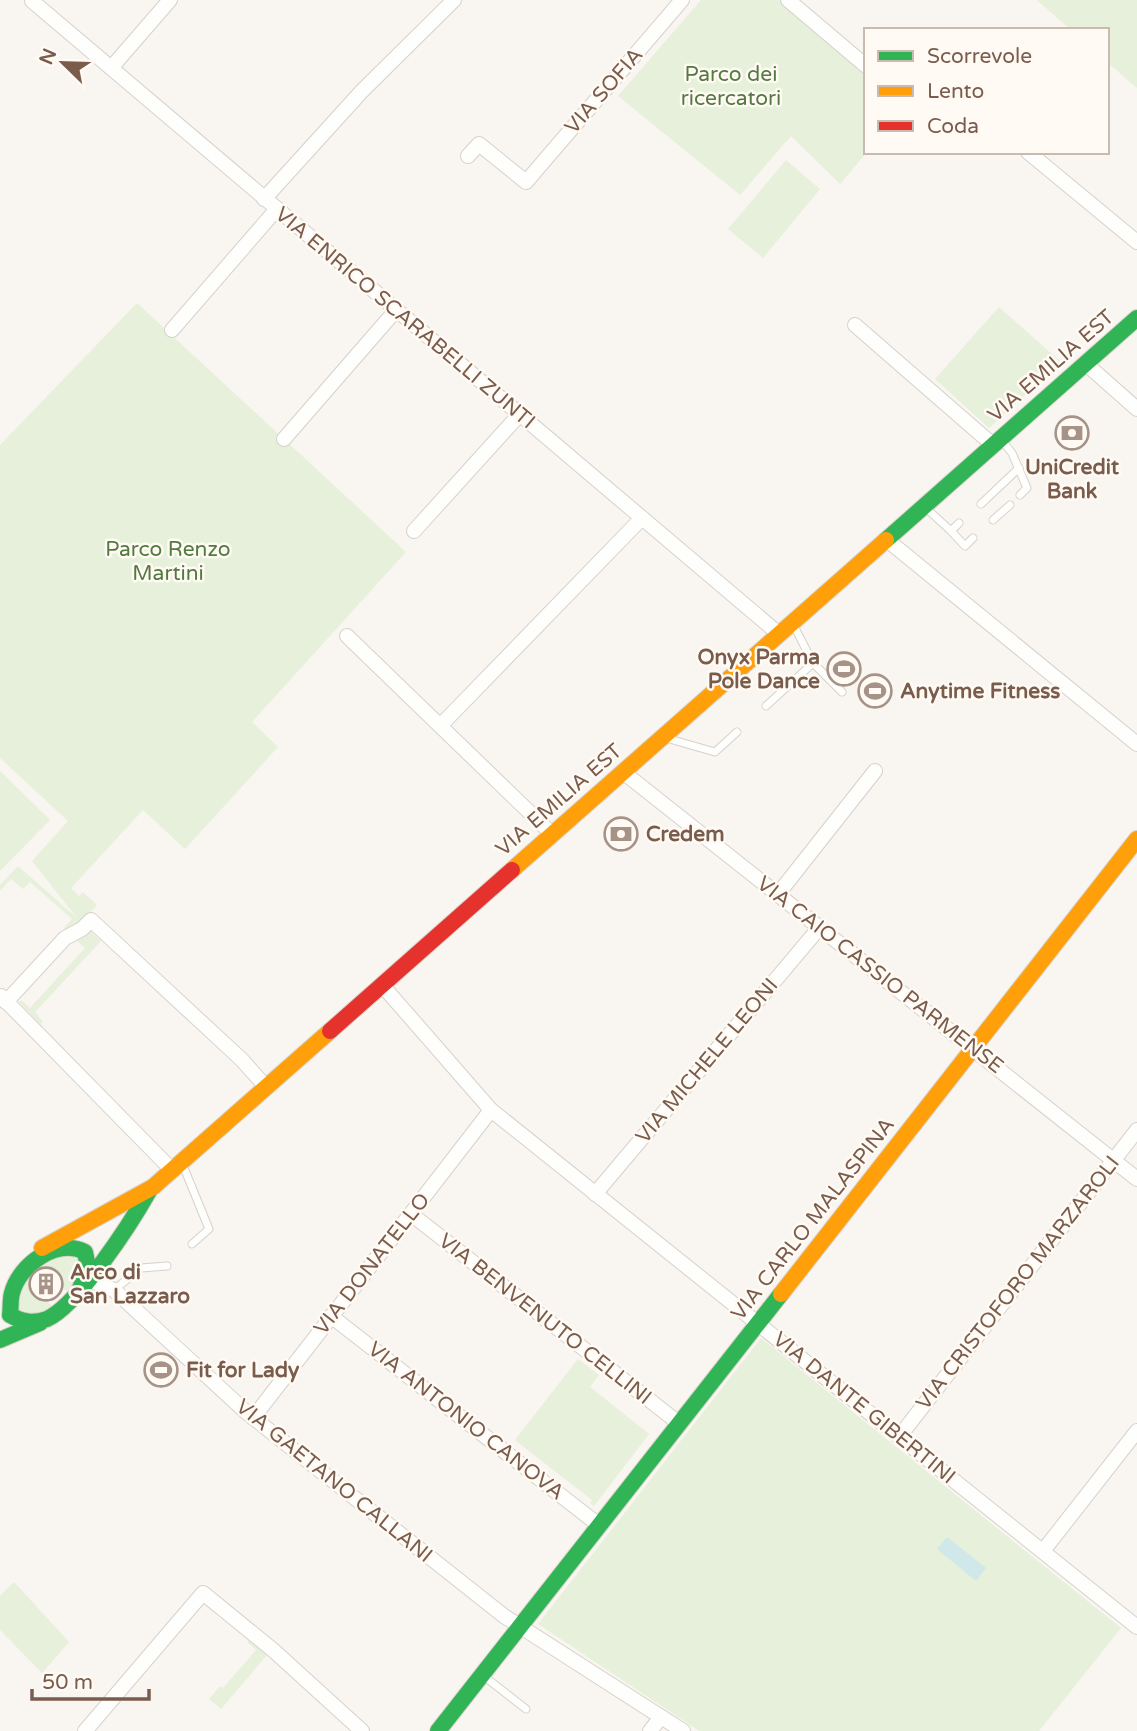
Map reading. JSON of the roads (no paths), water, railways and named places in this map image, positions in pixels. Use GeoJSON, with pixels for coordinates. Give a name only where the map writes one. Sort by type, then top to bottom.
{"type":"FeatureCollection","features":[{"type":"Feature","properties":{"kind":"main road","name":"VIA EMILIA EST"},"geometry":{"type":"LineString","coordinates":[[41,1322],[24,1322],[10,1315],[4,1299],[3,1287],[22,1262],[42,1248],[153,1187],[1137,318]]}},
{"type":"Feature","properties":{"kind":"main road","name":"VIA CARLO MALASPINA"},"geometry":{"type":"LineString","coordinates":[[439,1731],[1137,839]]}},
{"type":"Feature","properties":{"kind":"main road","name":"VIA EMILIA EST"},"geometry":{"type":"LineString","coordinates":[[0,1340],[62,1310],[153,1187]]}},
{"type":"Feature","properties":{"kind":"main road"},"geometry":{"type":"LineString","coordinates":[[42,1248],[64,1244],[82,1251],[88,1263],[88,1275],[83,1285]]}},
{"type":"Feature","properties":{"kind":"street"},"geometry":{"type":"LineString","coordinates":[[111,68],[170,0]]}},
{"type":"Feature","properties":{"kind":"street"},"geometry":{"type":"LineString","coordinates":[[264,199],[362,91],[454,0]]}},
{"type":"Feature","properties":{"kind":"street","name":"VIA SOFIA"},"geometry":{"type":"LineString","coordinates":[[468,156],[479,144],[526,182],[682,0]]}},
{"type":"Feature","properties":{"kind":"street"},"geometry":{"type":"LineString","coordinates":[[788,0],[864,64]]}},
{"type":"Feature","properties":{"kind":"street","name":"VIA ENRICO SCARABELLI ZUNTI"},"geometry":{"type":"LineString","coordinates":[[32,1],[779,634]]}},
{"type":"Feature","properties":{"kind":"street"},"geometry":{"type":"LineString","coordinates":[[1031,154],[1135,237]]}},
{"type":"Feature","properties":{"kind":"street"},"geometry":{"type":"LineString","coordinates":[[173,330],[276,210]]}},
{"type":"Feature","properties":{"kind":"street"},"geometry":{"type":"LineString","coordinates":[[284,439],[397,309]]}},
{"type":"Feature","properties":{"kind":"street","name":"VIA EMILIA EST"},"geometry":{"type":"LineString","coordinates":[[855,325],[996,442]]}},
{"type":"Feature","properties":{"kind":"street"},"geometry":{"type":"LineString","coordinates":[[1085,363],[1137,409]]}},
{"type":"Feature","properties":{"kind":"street"},"geometry":{"type":"LineString","coordinates":[[414,531],[520,414]]}},
{"type":"Feature","properties":{"kind":"street"},"geometry":{"type":"LineString","coordinates":[[441,725],[642,518]]}},
{"type":"Feature","properties":{"kind":"street"},"geometry":{"type":"LineString","coordinates":[[886,539],[1137,744]]}},
{"type":"Feature","properties":{"kind":"street"},"geometry":{"type":"LineString","coordinates":[[347,636],[552,834]]}},
{"type":"Feature","properties":{"kind":"street"},"geometry":{"type":"LineString","coordinates":[[778,894],[875,771]]}},
{"type":"Feature","properties":{"kind":"street","name":"VIA CAIO CASSIO PARMENSE"},"geometry":{"type":"LineString","coordinates":[[623,772],[1137,1179]]}},
{"type":"Feature","properties":{"kind":"street"},"geometry":{"type":"LineString","coordinates":[[177,1166],[3,998],[65,937],[82,929],[91,920],[242,1060],[266,1087]]}},
{"type":"Feature","properties":{"kind":"street","name":"VIA MICHELE LEONI"},"geometry":{"type":"LineString","coordinates":[[595,1194],[820,927]]}},
{"type":"Feature","properties":{"kind":"street","name":"VIA DANTE GIBERTINI"},"geometry":{"type":"LineString","coordinates":[[382,985],[491,1110],[1137,1627]]}},
{"type":"Feature","properties":{"kind":"street","name":"VIA DONATELLO"},"geometry":{"type":"LineString","coordinates":[[253,1418],[491,1110]]}},
{"type":"Feature","properties":{"kind":"street","name":"VIA CRISTOFORO MARZAROLI"},"geometry":{"type":"LineString","coordinates":[[899,1437],[1137,1130]]}},
{"type":"Feature","properties":{"kind":"street","name":"VIA BENVENUTO CELLINI"},"geometry":{"type":"LineString","coordinates":[[411,1214],[680,1424]]}},
{"type":"Feature","properties":{"kind":"street","name":"VIA GAETANO CALLANI"},"geometry":{"type":"LineString","coordinates":[[83,1285],[114,1290],[253,1418],[504,1616],[683,1731]]}},
{"type":"Feature","properties":{"kind":"street","name":"VIA ANTONIO CANOVA"},"geometry":{"type":"LineString","coordinates":[[331,1316],[600,1526]]}},
{"type":"Feature","properties":{"kind":"street"},"geometry":{"type":"LineString","coordinates":[[1043,1551],[1137,1431]]}},
{"type":"Feature","properties":{"kind":"street"},"geometry":{"type":"LineString","coordinates":[[85,1731],[203,1593],[273,1650],[362,1731]]}},
{"type":"Feature","properties":{"kind":"street"},"geometry":{"type":"LineString","coordinates":[[650,1731],[661,1717]]}},
{"type":"Feature","properties":{"kind":"lane"},"geometry":{"type":"LineString","coordinates":[[996,442],[1019,468],[1027,488],[1020,495]]}},
{"type":"Feature","properties":{"kind":"lane"},"geometry":{"type":"LineString","coordinates":[[981,504],[1019,468]]}},
{"type":"Feature","properties":{"kind":"lane"},"geometry":{"type":"LineString","coordinates":[[993,520],[1010,505]]}},
{"type":"Feature","properties":{"kind":"lane"},"geometry":{"type":"LineString","coordinates":[[923,506],[965,546],[973,538]]}},
{"type":"Feature","properties":{"kind":"lane"},"geometry":{"type":"LineString","coordinates":[[951,531],[959,523]]}},
{"type":"Feature","properties":{"kind":"lane"},"geometry":{"type":"LineString","coordinates":[[792,622],[813,663],[842,692]]}},
{"type":"Feature","properties":{"kind":"lane"},"geometry":{"type":"LineString","coordinates":[[766,706],[813,663]]}},
{"type":"Feature","properties":{"kind":"lane"},"geometry":{"type":"LineString","coordinates":[[662,737],[715,752],[737,732]]}},
{"type":"Feature","properties":{"kind":"lane"},"geometry":{"type":"LineString","coordinates":[[177,1166],[209,1229],[192,1244]]}},
{"type":"Feature","properties":{"kind":"lane"},"geometry":{"type":"LineString","coordinates":[[114,1290],[141,1268],[167,1266]]}},
{"type":"Feature","properties":{"kind":"lane"},"geometry":{"type":"LineString","coordinates":[[483,1675],[526,1709]]}},
{"type":"Feature","properties":{"kind":"water"},"geometry":{"type":"Polygon","coordinates":[[[947,1537],[986,1568],[976,1581],[937,1549],[947,1537]]]}},
{"type":"Feature","properties":{"kind":"place","name":"UniCredit Bank"},"geometry":{"type":"Point","coordinates":[1072,433]}},
{"type":"Feature","properties":{"kind":"place","name":"Onyx Parma Pole Dance"},"geometry":{"type":"Point","coordinates":[844,669]}},
{"type":"Feature","properties":{"kind":"place","name":"Anytime Fitness"},"geometry":{"type":"Point","coordinates":[875,691]}},
{"type":"Feature","properties":{"kind":"place","name":"Credem"},"geometry":{"type":"Point","coordinates":[621,834]}},
{"type":"Feature","properties":{"kind":"place","name":"Arco di San Lazzaro"},"geometry":{"type":"Point","coordinates":[46,1284]}},
{"type":"Feature","properties":{"kind":"place","name":"Fit for Lady"},"geometry":{"type":"Point","coordinates":[161,1370]}},
{"type":"Feature","properties":{"kind":"park label","name":"Parco dei ricercatori"},"geometry":{"type":"Point","coordinates":[731,86]}},
{"type":"Feature","properties":{"kind":"park label","name":"Parco Renzo Martini"},"geometry":{"type":"Point","coordinates":[168,561]}}]}
